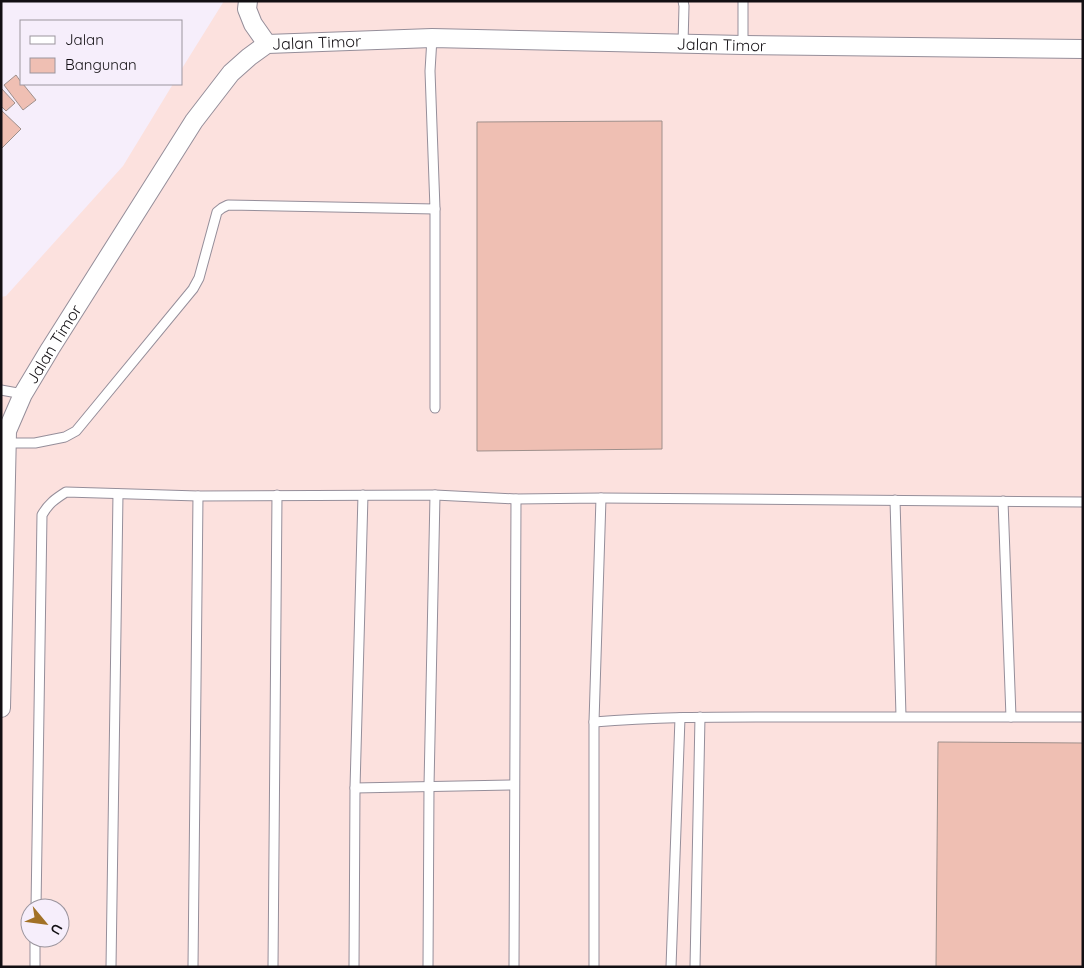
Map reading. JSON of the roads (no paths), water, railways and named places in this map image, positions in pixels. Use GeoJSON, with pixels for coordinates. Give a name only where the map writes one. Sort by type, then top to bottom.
{"type":"FeatureCollection","features":[{"type":"Feature","properties":{"kind":"street"},"geometry":{"type":"LineString","coordinates":[[248,1],[247,10],[253,24],[267,44]]}},
{"type":"Feature","properties":{"kind":"street","name":"Jalan Timor"},"geometry":{"type":"LineString","coordinates":[[1,708],[7,431],[23,394],[194,121],[231,73],[267,44],[432,38],[683,44],[1083,49]]}},
{"type":"Feature","properties":{"kind":"lane"},"geometry":{"type":"LineString","coordinates":[[683,1],[683,44]]}},
{"type":"Feature","properties":{"kind":"lane"},"geometry":{"type":"LineString","coordinates":[[743,1],[743,45]]}},
{"type":"Feature","properties":{"kind":"lane"},"geometry":{"type":"LineString","coordinates":[[432,38],[430,70],[435,209],[435,408]]}},
{"type":"Feature","properties":{"kind":"lane"},"geometry":{"type":"LineString","coordinates":[[6,443],[35,443],[65,437],[81,426],[193,290],[199,278],[217,212],[222,208],[228,205],[435,209]]}},
{"type":"Feature","properties":{"kind":"lane"},"geometry":{"type":"LineString","coordinates":[[1,390],[23,394]]}},
{"type":"Feature","properties":{"kind":"lane"},"geometry":{"type":"LineString","coordinates":[[36,898],[42,515],[46,507],[53,500],[66,492],[198,496],[435,495],[516,498],[1083,502]]}},
{"type":"Feature","properties":{"kind":"lane"},"geometry":{"type":"LineString","coordinates":[[111,967],[118,494]]}},
{"type":"Feature","properties":{"kind":"lane"},"geometry":{"type":"LineString","coordinates":[[273,967],[277,495]]}},
{"type":"Feature","properties":{"kind":"lane"},"geometry":{"type":"LineString","coordinates":[[354,967],[355,788],[363,495]]}},
{"type":"Feature","properties":{"kind":"lane"},"geometry":{"type":"LineString","coordinates":[[428,967],[429,786],[435,495]]}},
{"type":"Feature","properties":{"kind":"lane"},"geometry":{"type":"LineString","coordinates":[[193,967],[198,496]]}},
{"type":"Feature","properties":{"kind":"lane"},"geometry":{"type":"LineString","coordinates":[[514,967],[516,498]]}},
{"type":"Feature","properties":{"kind":"lane"},"geometry":{"type":"LineString","coordinates":[[594,967],[594,722],[601,498]]}},
{"type":"Feature","properties":{"kind":"lane"},"geometry":{"type":"LineString","coordinates":[[895,500],[901,716]]}},
{"type":"Feature","properties":{"kind":"lane"},"geometry":{"type":"LineString","coordinates":[[1003,501],[1011,717]]}},
{"type":"Feature","properties":{"kind":"lane"},"geometry":{"type":"LineString","coordinates":[[594,722],[700,717],[901,716],[1083,718]]}},
{"type":"Feature","properties":{"kind":"lane"},"geometry":{"type":"LineString","coordinates":[[695,967],[700,717]]}},
{"type":"Feature","properties":{"kind":"lane"},"geometry":{"type":"LineString","coordinates":[[671,967],[680,718]]}},
{"type":"Feature","properties":{"kind":"lane"},"geometry":{"type":"LineString","coordinates":[[355,788],[514,785]]}},
{"type":"Feature","properties":{"kind":"lane"},"geometry":{"type":"LineString","coordinates":[[35,967],[36,948]]}}]}
